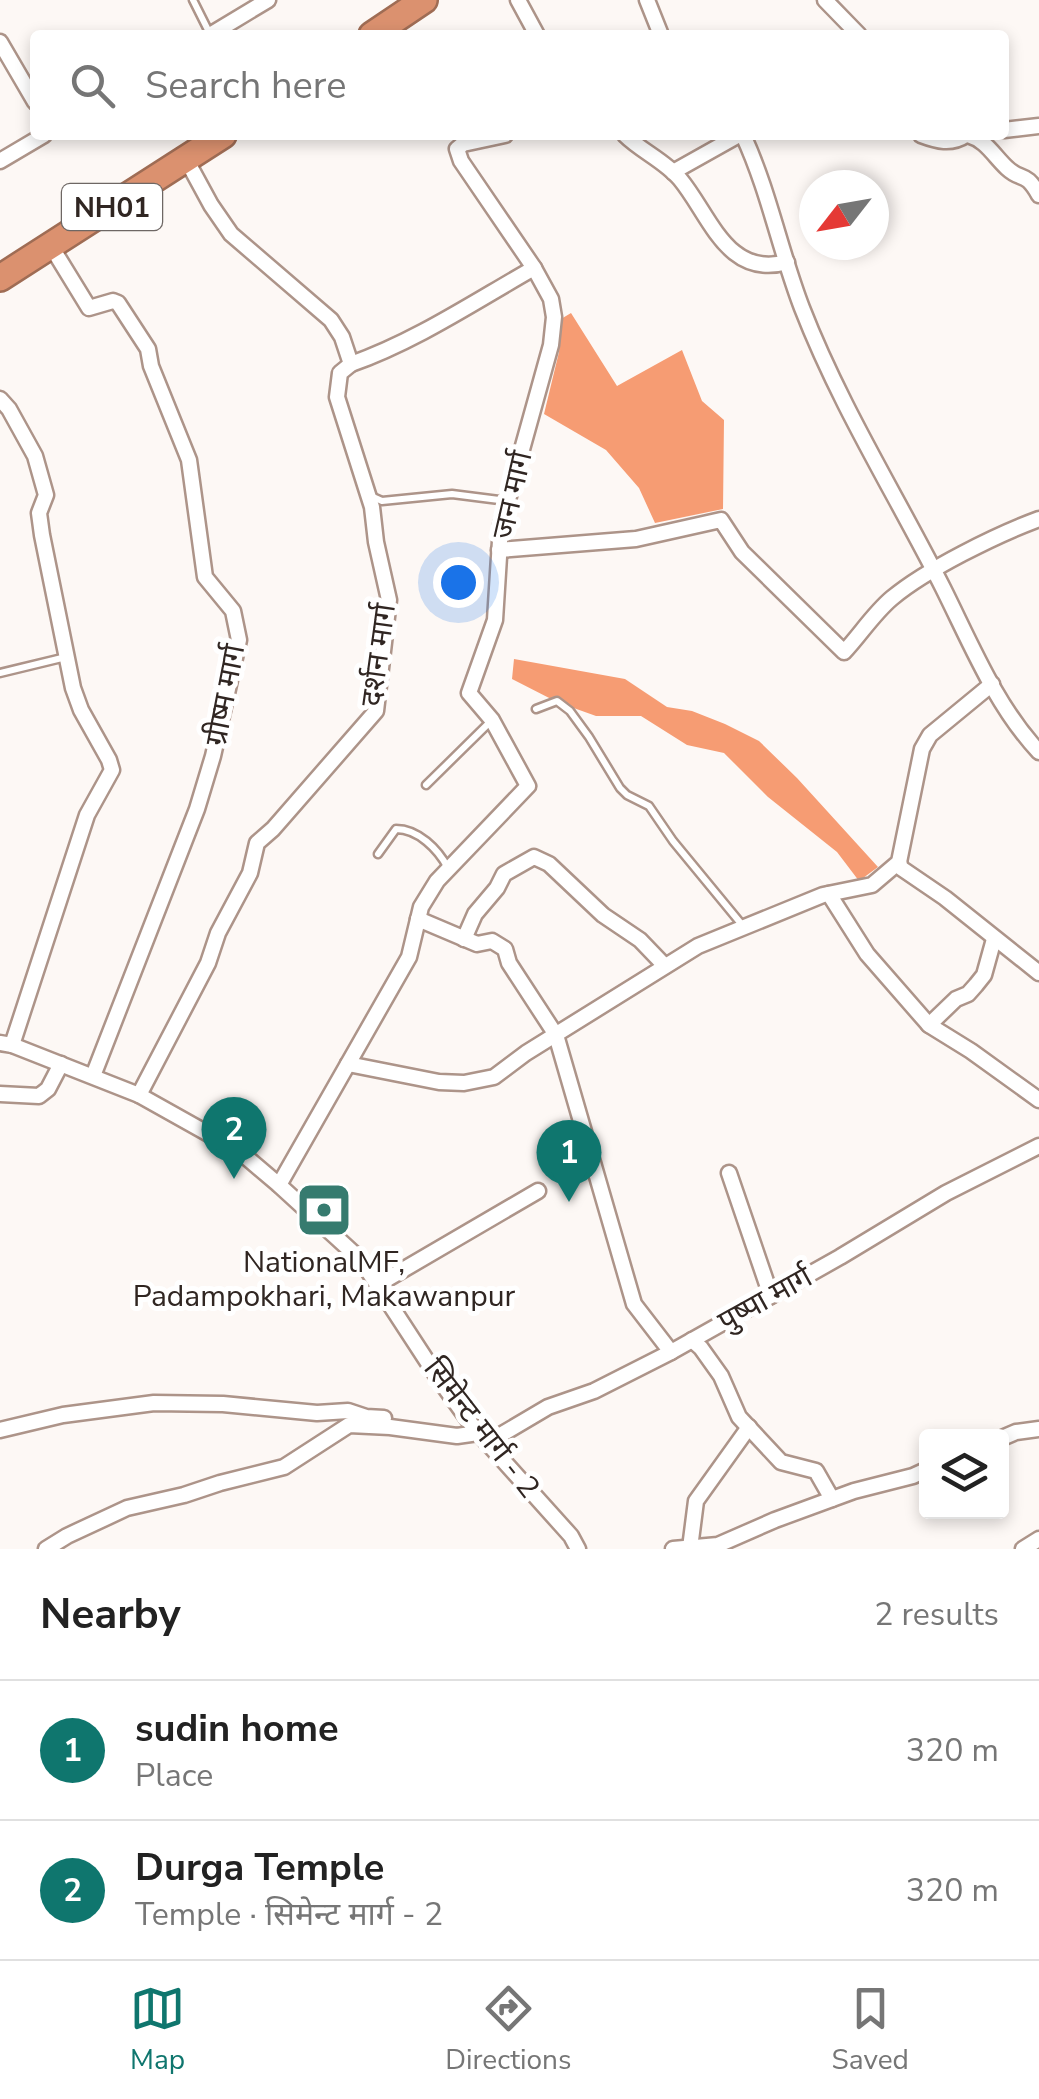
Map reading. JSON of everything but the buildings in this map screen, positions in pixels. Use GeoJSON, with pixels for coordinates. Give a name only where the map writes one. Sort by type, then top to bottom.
{"type":"FeatureCollection","features":[{"type":"Feature","properties":{"kind":"highway"},"geometry":{"type":"LineString","coordinates":[[378,30],[409,4]]}},
{"type":"Feature","properties":{"kind":"highway","name":"NH01"},"geometry":{"type":"LineString","coordinates":[[0,278],[215,140]]}},
{"type":"Feature","properties":{"kind":"street"},"geometry":{"type":"LineString","coordinates":[[218,30],[268,0]]}},
{"type":"Feature","properties":{"kind":"street"},"geometry":{"type":"LineString","coordinates":[[518,0],[534,30]]}},
{"type":"Feature","properties":{"kind":"street"},"geometry":{"type":"LineString","coordinates":[[647,0],[659,30]]}},
{"type":"Feature","properties":{"kind":"street"},"geometry":{"type":"LineString","coordinates":[[825,0],[853,30]]}},
{"type":"Feature","properties":{"kind":"street"},"geometry":{"type":"LineString","coordinates":[[0,42],[30,93]]}},
{"type":"Feature","properties":{"kind":"street"},"geometry":{"type":"LineString","coordinates":[[1009,129],[1039,126]]}},
{"type":"Feature","properties":{"kind":"street"},"geometry":{"type":"LineString","coordinates":[[0,161],[36,140]]}},
{"type":"Feature","properties":{"kind":"street","name":"जन मार्ग"},"geometry":{"type":"LineString","coordinates":[[279,1184],[409,957],[421,907],[437,881],[528,786],[492,720],[469,693],[495,620],[500,525],[551,345],[554,317],[551,299],[534,268],[461,161],[457,148],[481,140]]}},
{"type":"Feature","properties":{"kind":"street"},"geometry":{"type":"LineString","coordinates":[[631,140],[678,176],[718,237],[739,257],[774,266],[788,262]]}},
{"type":"Feature","properties":{"kind":"street"},"geometry":{"type":"LineString","coordinates":[[673,172],[732,140]]}},
{"type":"Feature","properties":{"kind":"street"},"geometry":{"type":"LineString","coordinates":[[744,140],[758,166],[802,307],[846,410],[992,684],[1039,752]]}},
{"type":"Feature","properties":{"kind":"street"},"geometry":{"type":"LineString","coordinates":[[974,140],[990,148],[1009,170],[1031,181],[1039,195]]}},
{"type":"Feature","properties":{"kind":"street"},"geometry":{"type":"LineString","coordinates":[[186,160],[231,234],[331,320],[351,364],[426,330],[534,268]]}},
{"type":"Feature","properties":{"kind":"street","name":"ग्रीष्म मार्ग"},"geometry":{"type":"LineString","coordinates":[[51,246],[89,308],[118,303],[148,349],[151,366],[189,460],[206,577],[233,612],[239,640],[197,809],[93,1076]]}},
{"type":"Feature","properties":{"kind":"street","name":"दर्शन मार्ग"},"geometry":{"type":"LineString","coordinates":[[139,1096],[250,874],[258,843],[376,712],[389,600],[368,494],[337,397],[340,373],[351,364]]}},
{"type":"Feature","properties":{"kind":"street"},"geometry":{"type":"LineString","coordinates":[[0,399],[34,456],[46,495],[39,513],[67,656],[81,710],[112,770],[87,814],[6,1044]]}},
{"type":"Feature","properties":{"kind":"street"},"geometry":{"type":"LineString","coordinates":[[499,550],[636,539],[720,520],[742,552],[844,652],[888,600],[934,570],[1039,519]]}},
{"type":"Feature","properties":{"kind":"street"},"geometry":{"type":"LineString","coordinates":[[992,684],[930,735],[922,749],[899,862],[901,868],[945,898],[1039,974]]}},
{"type":"Feature","properties":{"kind":"street"},"geometry":{"type":"LineString","coordinates":[[464,938],[474,914],[504,874],[534,857],[548,864],[603,914],[640,940],[665,966]]}},
{"type":"Feature","properties":{"kind":"street"},"geometry":{"type":"LineString","coordinates":[[348,1064],[439,1082],[464,1083],[494,1076],[698,946],[829,894],[872,885],[899,862]]}},
{"type":"Feature","properties":{"kind":"street"},"geometry":{"type":"LineString","coordinates":[[829,894],[867,954],[929,1025],[1039,1100]]}},
{"type":"Feature","properties":{"kind":"street"},"geometry":{"type":"LineString","coordinates":[[418,919],[477,944],[492,941],[504,949],[509,963],[556,1034],[634,1304],[671,1352]]}},
{"type":"Feature","properties":{"kind":"street"},"geometry":{"type":"LineString","coordinates":[[929,1025],[956,999],[968,994],[984,975],[994,939]]}},
{"type":"Feature","properties":{"kind":"street","name":"सिमेन्ट मार्ग - 2"},"geometry":{"type":"LineString","coordinates":[[6,1044],[139,1096],[239,1151],[279,1184],[361,1260],[438,1378],[483,1438],[578,1549]]}},
{"type":"Feature","properties":{"kind":"street"},"geometry":{"type":"LineString","coordinates":[[0,1094],[40,1096],[62,1064]]}},
{"type":"Feature","properties":{"kind":"street","name":"पुष्पा मार्ग"},"geometry":{"type":"LineString","coordinates":[[483,1438],[548,1407],[594,1391],[671,1352],[946,1192],[1039,1146]]}},
{"type":"Feature","properties":{"kind":"street"},"geometry":{"type":"LineString","coordinates":[[730,1173],[771,1296]]}},
{"type":"Feature","properties":{"kind":"street"},"geometry":{"type":"LineString","coordinates":[[377,1285],[538,1191]]}},
{"type":"Feature","properties":{"kind":"street"},"geometry":{"type":"LineString","coordinates":[[692,1340],[721,1376],[739,1417],[781,1462],[816,1470],[832,1499]]}},
{"type":"Feature","properties":{"kind":"street"},"geometry":{"type":"LineString","coordinates":[[0,1430],[63,1415],[132,1405],[198,1403],[317,1414],[348,1411],[366,1417],[409,1421],[422,1431]]}},
{"type":"Feature","properties":{"kind":"street"},"geometry":{"type":"LineString","coordinates":[[46,1549],[127,1508],[284,1467],[348,1425],[483,1438]]}},
{"type":"Feature","properties":{"kind":"street"},"geometry":{"type":"LineString","coordinates":[[690,1548],[696,1501],[749,1427]]}},
{"type":"Feature","properties":{"kind":"street"},"geometry":{"type":"LineString","coordinates":[[1009,1435],[1039,1429]]}},
{"type":"Feature","properties":{"kind":"street"},"geometry":{"type":"LineString","coordinates":[[673,1549],[718,1545],[832,1499],[919,1472]]}},
{"type":"Feature","properties":{"kind":"street"},"geometry":{"type":"LineString","coordinates":[[1022,1549],[1039,1538]]}},
{"type":"Feature","properties":{"kind":"street"},"geometry":{"type":"LineString","coordinates":[[578,1549],[589,1549]]}},
{"type":"Feature","properties":{"kind":"lane"},"geometry":{"type":"LineString","coordinates":[[193,0],[208,30]]}},
{"type":"Feature","properties":{"kind":"lane"},"geometry":{"type":"LineString","coordinates":[[368,494],[382,502],[452,494],[508,501]]}},
{"type":"Feature","properties":{"kind":"lane"},"geometry":{"type":"LineString","coordinates":[[0,673],[67,656]]}},
{"type":"Feature","properties":{"kind":"lane"},"geometry":{"type":"LineString","coordinates":[[536,708],[557,701],[570,711],[620,788],[648,806],[743,926]]}},
{"type":"Feature","properties":{"kind":"lane"},"geometry":{"type":"LineString","coordinates":[[426,785],[492,720]]}},
{"type":"Feature","properties":{"kind":"lane"},"geometry":{"type":"LineString","coordinates":[[378,854],[396,829],[402,828],[440,852],[449,869]]}},
{"type":"Feature","properties":{"kind":"shaded area"},"geometry":{"type":"Polygon","coordinates":[[[571,313],[617,386],[682,350],[702,401],[724,420],[723,509],[655,523],[639,488],[606,450],[544,414],[559,352],[561,319],[571,313]]]}},
{"type":"Feature","properties":{"kind":"shaded area"},"geometry":{"type":"Polygon","coordinates":[[[514,659],[625,679],[667,707],[692,711],[759,741],[878,867],[859,881],[837,852],[768,797],[724,753],[687,745],[641,716],[596,716],[557,702],[512,679],[514,659]]]}},
{"type":"Feature","properties":{"kind":"place","name":"Durga Temple"},"geometry":{"type":"Point","coordinates":[234,1179]}},
{"type":"Feature","properties":{"kind":"place","name":"sudin home"},"geometry":{"type":"Point","coordinates":[569,1202]}},
{"type":"Feature","properties":{"kind":"place","name":"NationalMF, Padampokhari, Makawanpur"},"geometry":{"type":"Point","coordinates":[324,1210]}}]}
